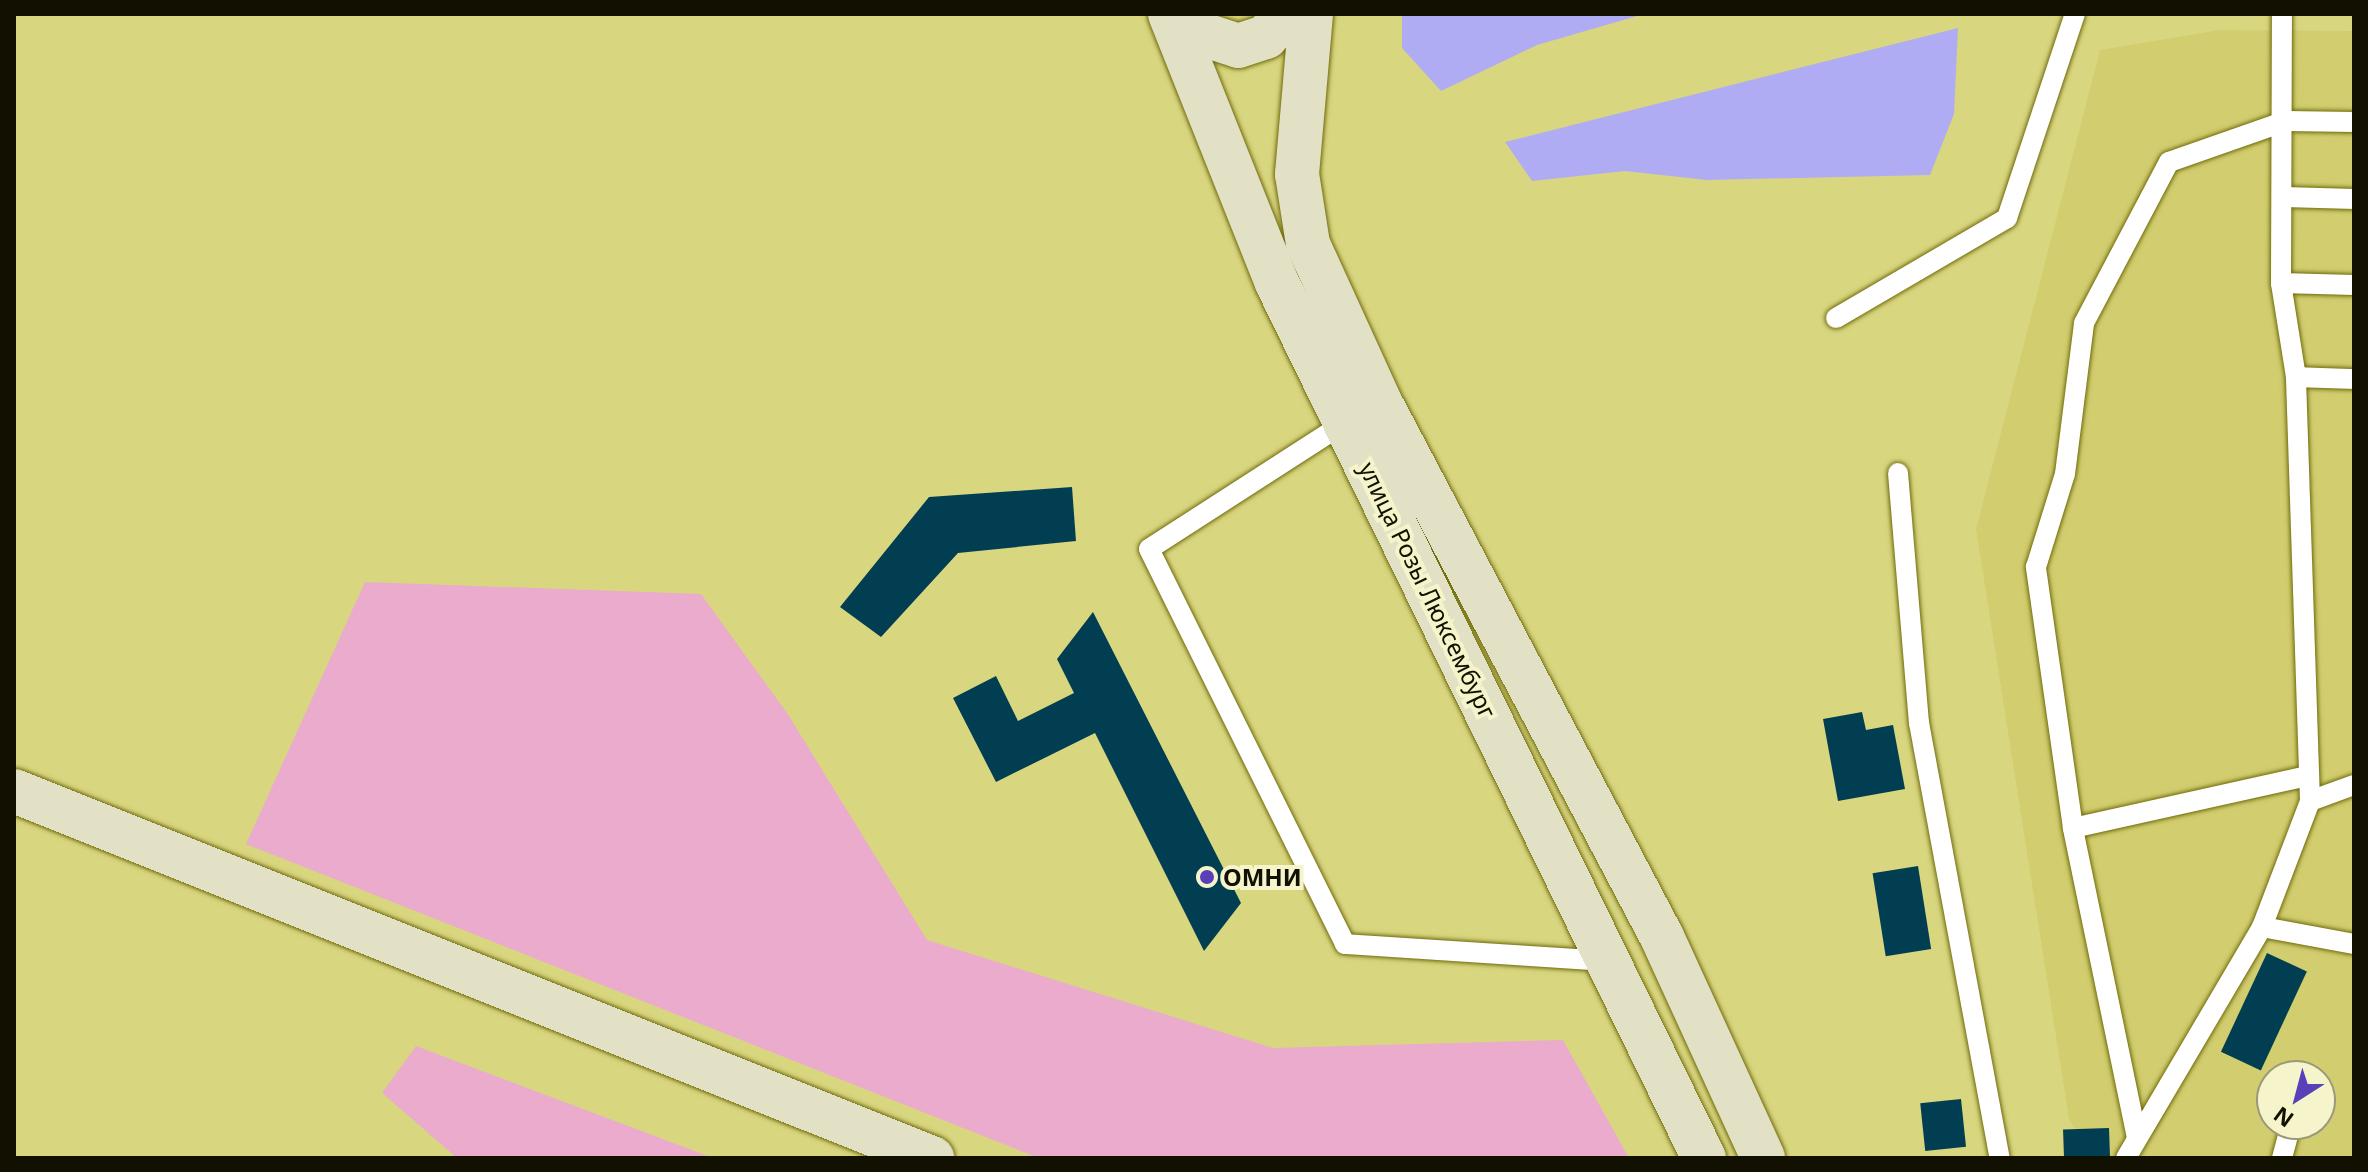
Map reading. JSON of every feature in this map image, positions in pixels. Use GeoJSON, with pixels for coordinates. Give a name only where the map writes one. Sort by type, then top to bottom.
{"type":"FeatureCollection","features":[{"type":"Feature","properties":{"kind":"main road","name":"улица Розы Люксембург"},"geometry":{"type":"LineString","coordinates":[[1170,14],[1277,283],[1363,412],[1662,937],[1763,1158]]}},
{"type":"Feature","properties":{"kind":"main road"},"geometry":{"type":"LineString","coordinates":[[1182,14],[1213,40],[1238,46],[1266,37],[1285,14]]}},
{"type":"Feature","properties":{"kind":"main road","name":"улица Розы Люксембург"},"geometry":{"type":"LineString","coordinates":[[1311,14],[1299,125],[1299,215],[1363,412],[1611,961],[1704,1158]]}},
{"type":"Feature","properties":{"kind":"main road"},"geometry":{"type":"LineString","coordinates":[[14,791],[932,1158]]}},
{"type":"Feature","properties":{"kind":"main road"},"geometry":{"type":"LineString","coordinates":[[1611,961],[1662,937]]}},
{"type":"Feature","properties":{"kind":"lane"},"geometry":{"type":"LineString","coordinates":[[1836,318],[2007,218],[2075,14]]}},
{"type":"Feature","properties":{"kind":"lane"},"geometry":{"type":"LineString","coordinates":[[2126,1158],[2262,927],[2310,801],[2296,377],[2281,283],[2286,121],[2282,14]]}},
{"type":"Feature","properties":{"kind":"lane"},"geometry":{"type":"LineString","coordinates":[[2137,1138],[2073,828],[2036,567],[2065,474],[2084,323],[2169,162],[2286,121],[2354,122]]}},
{"type":"Feature","properties":{"kind":"lane"},"geometry":{"type":"LineString","coordinates":[[2285,197],[2354,199]]}},
{"type":"Feature","properties":{"kind":"lane"},"geometry":{"type":"LineString","coordinates":[[2281,283],[2354,285]]}},
{"type":"Feature","properties":{"kind":"lane"},"geometry":{"type":"LineString","coordinates":[[2296,377],[2354,379]]}},
{"type":"Feature","properties":{"kind":"lane"},"geometry":{"type":"LineString","coordinates":[[1363,412],[1149,549],[1345,944],[1611,961]]}},
{"type":"Feature","properties":{"kind":"lane"},"geometry":{"type":"LineString","coordinates":[[1898,473],[1919,723],[2000,1158]]}},
{"type":"Feature","properties":{"kind":"lane"},"geometry":{"type":"LineString","coordinates":[[2073,828],[2307,776]]}},
{"type":"Feature","properties":{"kind":"lane"},"geometry":{"type":"LineString","coordinates":[[2310,801],[2354,785]]}},
{"type":"Feature","properties":{"kind":"lane"},"geometry":{"type":"LineString","coordinates":[[2262,927],[2354,944]]}},
{"type":"Feature","properties":{"kind":"shaded area"},"geometry":{"type":"Polygon","coordinates":[[[1402,14],[1644,14],[1537,45],[1441,91],[1402,48],[1402,14]]]}},
{"type":"Feature","properties":{"kind":"shaded area"},"geometry":{"type":"Polygon","coordinates":[[[1958,28],[1954,114],[1930,175],[1707,180],[1625,171],[1532,181],[1505,142],[1958,28]]]}},
{"type":"Feature","properties":{"kind":"shaded area"},"geometry":{"type":"Polygon","coordinates":[[[2219,30],[2354,31],[2354,1158],[2093,1158],[2069,1119],[1976,529],[2100,50],[2219,30]]]}},
{"type":"Feature","properties":{"kind":"shaded area"},"geometry":{"type":"Polygon","coordinates":[[[365,582],[701,594],[787,713],[927,940],[1273,1048],[1563,1040],[1629,1158],[1039,1158],[246,844],[365,582]]]}},
{"type":"Feature","properties":{"kind":"shaded area"},"geometry":{"type":"Polygon","coordinates":[[[416,1046],[713,1158],[457,1158],[382,1093],[416,1046]]]}},
{"type":"Feature","properties":{"kind":"building"},"geometry":{"type":"Polygon","coordinates":[[[1072,487],[1076,541],[958,553],[881,637],[840,607],[929,497],[1072,487]]]}},
{"type":"Feature","properties":{"kind":"building"},"geometry":{"type":"Polygon","coordinates":[[[1093,612],[1241,903],[1204,951],[1095,733],[996,782],[953,698],[996,676],[1018,721],[1074,693],[1057,659],[1093,612]]]}},
{"type":"Feature","properties":{"kind":"building"},"geometry":{"type":"Polygon","coordinates":[[[1862,712],[1866,730],[1893,725],[1905,789],[1838,801],[1823,719],[1862,712]]]}},
{"type":"Feature","properties":{"kind":"building"},"geometry":{"type":"Polygon","coordinates":[[[1918,866],[1931,949],[1886,956],[1873,873],[1918,866]]]}},
{"type":"Feature","properties":{"kind":"building"},"geometry":{"type":"Polygon","coordinates":[[[2267,953],[2307,972],[2266,1060],[2256,1060],[2256,1068],[2221,1052],[2267,953]]]}},
{"type":"Feature","properties":{"kind":"building"},"geometry":{"type":"Polygon","coordinates":[[[1961,1099],[1966,1147],[1925,1151],[1920,1103],[1961,1099]]]}},
{"type":"Feature","properties":{"kind":"building"},"geometry":{"type":"Polygon","coordinates":[[[2109,1128],[2110,1158],[2064,1158],[2063,1130],[2109,1128]]]}},
{"type":"Feature","properties":{"kind":"place","name":"ОМНИ"},"geometry":{"type":"Point","coordinates":[1207,877]}}]}
